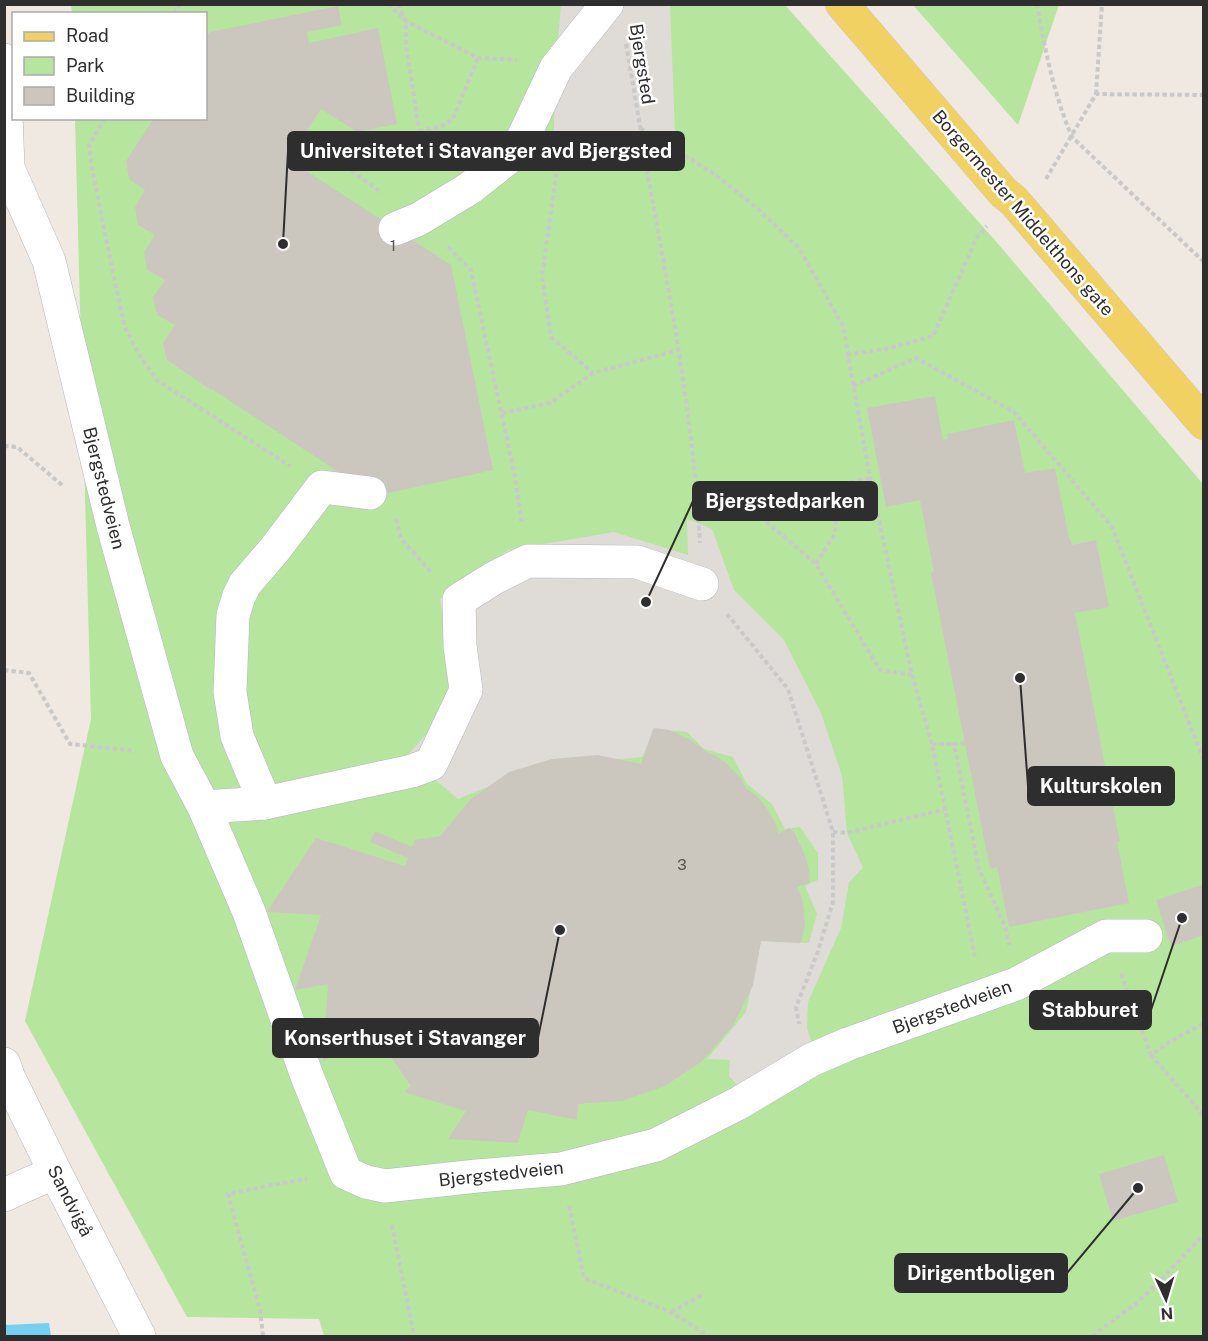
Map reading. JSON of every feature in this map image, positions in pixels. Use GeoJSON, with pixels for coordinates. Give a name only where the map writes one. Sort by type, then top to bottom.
{"type":"FeatureCollection","features":[{"type":"Feature","properties":{"kind":"main road","name":"Borgermester Middelthons gate"},"geometry":{"type":"LineString","coordinates":[[842,4],[1203,423]]}},
{"type":"Feature","properties":{"kind":"street"},"geometry":{"type":"LineString","coordinates":[[416,219],[470,188],[517,151],[556,68],[607,4]]}},
{"type":"Feature","properties":{"kind":"street"},"geometry":{"type":"LineString","coordinates":[[4,60],[6,184]]}},
{"type":"Feature","properties":{"kind":"street","name":"Bjergstedveien"},"geometry":{"type":"LineString","coordinates":[[6,184],[49,261],[112,526],[177,756],[204,807],[249,912],[308,1076],[346,1173],[366,1182],[385,1186],[561,1169],[656,1145],[739,1103],[811,1060],[1016,984],[1106,936],[1146,936]]}},
{"type":"Feature","properties":{"kind":"street"},"geometry":{"type":"LineString","coordinates":[[265,803],[237,736],[231,703],[233,615],[239,596],[245,584],[322,487],[381,493]]}},
{"type":"Feature","properties":{"kind":"street"},"geometry":{"type":"LineString","coordinates":[[204,807],[265,803],[412,771],[431,764],[466,690],[460,646],[459,600],[494,578],[528,561],[637,562],[702,584]]}},
{"type":"Feature","properties":{"kind":"street","name":"Sandvigå"},"geometry":{"type":"LineString","coordinates":[[4,1064],[55,1172],[139,1336]]}},
{"type":"Feature","properties":{"kind":"street"},"geometry":{"type":"LineString","coordinates":[[4,1195],[55,1172]]}},
{"type":"Feature","properties":{"kind":"path"},"geometry":{"type":"LineString","coordinates":[[388,4],[406,21],[478,58],[515,60],[556,68]]}},
{"type":"Feature","properties":{"kind":"path"},"geometry":{"type":"LineString","coordinates":[[398,4],[406,21],[406,45],[419,131],[416,219]]}},
{"type":"Feature","properties":{"kind":"path"},"geometry":{"type":"LineString","coordinates":[[1037,4],[1048,63],[1072,137],[1203,262]]}},
{"type":"Feature","properties":{"kind":"path"},"geometry":{"type":"LineString","coordinates":[[1042,186],[1096,94],[1102,4]]}},
{"type":"Feature","properties":{"kind":"path","name":"Bjergsted"},"geometry":{"type":"LineString","coordinates":[[625,38],[639,128],[713,173],[757,208],[799,248],[843,326],[847,355]]}},
{"type":"Feature","properties":{"kind":"path"},"geometry":{"type":"LineString","coordinates":[[419,131],[442,126],[453,119],[478,58]]}},
{"type":"Feature","properties":{"kind":"path"},"geometry":{"type":"LineString","coordinates":[[1096,94],[1203,94]]}},
{"type":"Feature","properties":{"kind":"path"},"geometry":{"type":"LineString","coordinates":[[104,120],[89,145],[92,170],[125,328],[140,356],[158,381],[322,487]]}},
{"type":"Feature","properties":{"kind":"path"},"geometry":{"type":"LineString","coordinates":[[303,135],[416,219],[471,270],[515,477],[528,561]]}},
{"type":"Feature","properties":{"kind":"path"},"geometry":{"type":"LineString","coordinates":[[554,159],[556,176],[542,276],[551,337],[593,373]]}},
{"type":"Feature","properties":{"kind":"path"},"geometry":{"type":"LineString","coordinates":[[982,995],[946,809],[932,744],[912,675],[870,478],[847,355],[890,348],[933,336],[977,237],[989,224]]}},
{"type":"Feature","properties":{"kind":"path"},"geometry":{"type":"LineString","coordinates":[[502,413],[550,403],[593,373],[679,350]]}},
{"type":"Feature","properties":{"kind":"path"},"geometry":{"type":"LineString","coordinates":[[853,386],[916,358],[1014,412],[1112,527],[1203,761]]}},
{"type":"Feature","properties":{"kind":"path"},"geometry":{"type":"LineString","coordinates":[[816,564],[835,532],[838,485],[870,478]]}},
{"type":"Feature","properties":{"kind":"path"},"geometry":{"type":"LineString","coordinates":[[381,493],[401,539],[419,559]]}},
{"type":"Feature","properties":{"kind":"path"},"geometry":{"type":"LineString","coordinates":[[698,494],[749,507],[816,564],[880,670],[912,675]]}},
{"type":"Feature","properties":{"kind":"path"},"geometry":{"type":"LineString","coordinates":[[4,670],[29,674],[70,744],[177,756]]}},
{"type":"Feature","properties":{"kind":"path"},"geometry":{"type":"LineString","coordinates":[[932,744],[965,743]]}},
{"type":"Feature","properties":{"kind":"path"},"geometry":{"type":"LineString","coordinates":[[954,744],[979,869],[1005,926],[1016,984]]}},
{"type":"Feature","properties":{"kind":"path"},"geometry":{"type":"LineString","coordinates":[[833,832],[848,833],[946,809]]}},
{"type":"Feature","properties":{"kind":"path"},"geometry":{"type":"LineString","coordinates":[[1106,936],[1151,1055],[1203,1116]]}},
{"type":"Feature","properties":{"kind":"path"},"geometry":{"type":"LineString","coordinates":[[1151,1055],[1203,1023]]}},
{"type":"Feature","properties":{"kind":"path"},"geometry":{"type":"LineString","coordinates":[[561,1169],[584,1278],[671,1312],[708,1336]]}},
{"type":"Feature","properties":{"kind":"path"},"geometry":{"type":"LineString","coordinates":[[263,1336],[260,1310],[228,1194],[272,1185]]}},
{"type":"Feature","properties":{"kind":"path"},"geometry":{"type":"LineString","coordinates":[[385,1186],[414,1336]]}},
{"type":"Feature","properties":{"kind":"path"},"geometry":{"type":"LineString","coordinates":[[1092,1336],[1138,1302],[1203,1234]]}},
{"type":"Feature","properties":{"kind":"path"},"geometry":{"type":"LineString","coordinates":[[671,1312],[704,1294]]}},
{"type":"Feature","properties":{"kind":"green space"},"geometry":{"type":"Polygon","coordinates":[[[71,5],[785,5],[993,238],[1203,484],[1203,1336],[324,1336],[319,1319],[187,1317],[25,1021],[91,719],[75,120],[207,120],[207,12],[72,12],[71,5]]]}},
{"type":"Feature","properties":{"kind":"green space"},"geometry":{"type":"Polygon","coordinates":[[[913,5],[1059,5],[1018,125],[913,5]]]}},
{"type":"Feature","properties":{"kind":"shaded area"},"geometry":{"type":"Polygon","coordinates":[[[561,5],[670,5],[676,157],[553,151],[561,5]]]}},
{"type":"Feature","properties":{"kind":"shaded area"},"geometry":{"type":"Polygon","coordinates":[[[687,519],[712,529],[734,590],[784,640],[821,713],[842,776],[847,833],[863,868],[849,882],[841,928],[808,1002],[807,1028],[820,1070],[754,1104],[729,1076],[730,1060],[707,1059],[746,1012],[761,941],[809,943],[817,914],[805,886],[818,880],[818,853],[800,827],[785,829],[772,804],[747,784],[733,757],[704,749],[687,732],[656,729],[642,757],[535,767],[458,799],[407,756],[446,712],[450,659],[440,599],[508,550],[614,532],[688,555],[687,519]]]}},
{"type":"Feature","properties":{"kind":"water"},"geometry":{"type":"Polygon","coordinates":[[[49,1323],[51,1336],[5,1336],[5,1325],[49,1323]]]}},
{"type":"Feature","properties":{"kind":"building"},"geometry":{"type":"Polygon","coordinates":[[[338,6],[342,25],[307,32],[309,43],[378,28],[397,124],[357,132],[321,109],[288,159],[451,265],[493,470],[375,496],[167,360],[163,343],[175,325],[157,315],[153,297],[165,280],[147,270],[144,252],[155,235],[138,225],[135,207],[145,190],[129,179],[126,161],[153,120],[207,120],[207,36],[210,32],[338,6]]]}},
{"type":"Feature","properties":{"kind":"building"},"geometry":{"type":"Polygon","coordinates":[[[935,396],[943,440],[948,439],[947,434],[1014,420],[1025,473],[1055,468],[1072,545],[1096,540],[1109,607],[1075,613],[1120,842],[1117,842],[1129,903],[1009,927],[997,867],[990,869],[931,573],[934,572],[920,500],[886,507],[867,408],[935,396]]]}},
{"type":"Feature","properties":{"kind":"building"},"geometry":{"type":"Polygon","coordinates":[[[655,728],[669,730],[689,739],[726,763],[767,809],[775,822],[778,834],[789,828],[794,832],[805,855],[810,874],[809,883],[797,887],[802,897],[804,911],[805,924],[802,940],[800,943],[761,941],[753,985],[733,1026],[701,1062],[665,1086],[622,1101],[578,1104],[577,1120],[528,1110],[518,1143],[448,1139],[466,1111],[404,1092],[411,1086],[382,1044],[361,1053],[359,1045],[323,1061],[328,984],[295,990],[321,915],[267,912],[316,838],[405,866],[408,858],[370,842],[375,831],[412,847],[415,840],[440,836],[471,799],[509,772],[552,759],[598,755],[641,764],[655,728]]]}},
{"type":"Feature","properties":{"kind":"building"},"geometry":{"type":"Polygon","coordinates":[[[1202,885],[1204,889],[1204,935],[1171,946],[1156,900],[1202,885]]]}},
{"type":"Feature","properties":{"kind":"building"},"geometry":{"type":"Polygon","coordinates":[[[1164,1155],[1178,1202],[1113,1221],[1099,1174],[1164,1155]]]}},
{"type":"Feature","properties":{"kind":"place","name":"Universitetet i Stavanger avd Bjergsted"},"geometry":{"type":"Point","coordinates":[283,244]}},
{"type":"Feature","properties":{"kind":"place","name":"Bjergstedparken"},"geometry":{"type":"Point","coordinates":[646,602]}},
{"type":"Feature","properties":{"kind":"place","name":"Kulturskolen"},"geometry":{"type":"Point","coordinates":[1020,678]}},
{"type":"Feature","properties":{"kind":"place","name":"Stabburet"},"geometry":{"type":"Point","coordinates":[1182,918]}},
{"type":"Feature","properties":{"kind":"place","name":"Konserthuset i Stavanger"},"geometry":{"type":"Point","coordinates":[560,930]}},
{"type":"Feature","properties":{"kind":"place","name":"Dirigentboligen"},"geometry":{"type":"Point","coordinates":[1138,1188]}}]}
